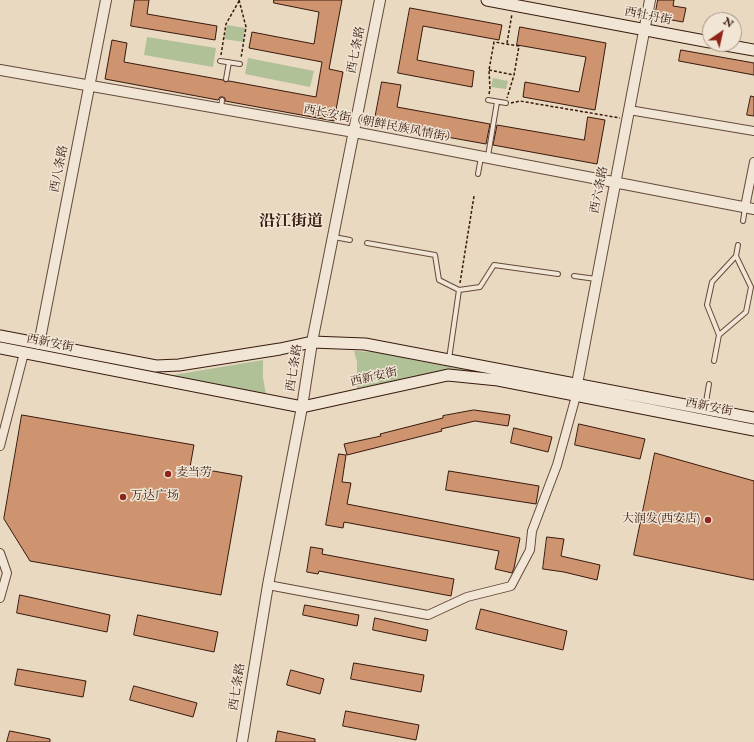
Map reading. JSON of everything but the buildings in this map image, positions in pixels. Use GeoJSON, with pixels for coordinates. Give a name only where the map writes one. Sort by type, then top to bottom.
{"type":"FeatureCollection","features":[{"type":"Feature","properties":{"kind":"main road","name":"西牡丹街"},"geometry":{"type":"LineString","coordinates":[[487,0],[702,41]]}},
{"type":"Feature","properties":{"kind":"main road"},"geometry":{"type":"LineString","coordinates":[[742,48],[754,50]]}},
{"type":"Feature","properties":{"kind":"main road","name":"西新安街"},"geometry":{"type":"LineString","coordinates":[[0,336],[156,366],[179,366],[280,349],[312,342],[365,344],[448,360],[754,430]]}},
{"type":"Feature","properties":{"kind":"main road","name":"西新安街"},"geometry":{"type":"LineString","coordinates":[[0,348],[302,407],[448,375],[577,390],[705,408],[754,418]]}},
{"type":"Feature","properties":{"kind":"street","name":"西八条路"},"geometry":{"type":"LineString","coordinates":[[39,344],[106,0]]}},
{"type":"Feature","properties":{"kind":"street","name":"西七条路"},"geometry":{"type":"LineString","coordinates":[[242,742],[268,585],[302,407],[312,342],[380,0]]}},
{"type":"Feature","properties":{"kind":"street","name":"西六条路"},"geometry":{"type":"LineString","coordinates":[[577,390],[596,279],[650,0]]}},
{"type":"Feature","properties":{"kind":"street","name":"西长安街（朝鲜民族风情街）"},"geometry":{"type":"LineString","coordinates":[[0,70],[90,86],[221,104],[484,158],[750,208]]}},
{"type":"Feature","properties":{"kind":"street"},"geometry":{"type":"LineString","coordinates":[[628,114],[754,131]]}},
{"type":"Feature","properties":{"kind":"street"},"geometry":{"type":"LineString","coordinates":[[750,208],[754,162]]}},
{"type":"Feature","properties":{"kind":"street"},"geometry":{"type":"LineString","coordinates":[[0,446],[24,353]]}},
{"type":"Feature","properties":{"kind":"street"},"geometry":{"type":"LineString","coordinates":[[268,585],[428,615],[467,597],[511,586],[530,550],[532,532],[557,465],[577,390]]}},
{"type":"Feature","properties":{"kind":"street"},"geometry":{"type":"LineString","coordinates":[[0,553],[7,573],[0,598]]}},
{"type":"Feature","properties":{"kind":"lane"},"geometry":{"type":"LineString","coordinates":[[220,61],[240,64]]}},
{"type":"Feature","properties":{"kind":"lane"},"geometry":{"type":"LineString","coordinates":[[226,79],[229,62]]}},
{"type":"Feature","properties":{"kind":"lane"},"geometry":{"type":"LineString","coordinates":[[488,100],[506,103]]}},
{"type":"Feature","properties":{"kind":"lane"},"geometry":{"type":"LineString","coordinates":[[478,174],[484,158],[497,102]]}},
{"type":"Feature","properties":{"kind":"lane"},"geometry":{"type":"LineString","coordinates":[[742,222],[750,208]]}},
{"type":"Feature","properties":{"kind":"lane"},"geometry":{"type":"LineString","coordinates":[[333,237],[350,240]]}},
{"type":"Feature","properties":{"kind":"lane"},"geometry":{"type":"LineString","coordinates":[[367,243],[435,255],[439,280],[459,290],[480,287],[494,265],[558,274]]}},
{"type":"Feature","properties":{"kind":"lane"},"geometry":{"type":"LineString","coordinates":[[714,360],[718,335],[707,304],[712,282],[736,256],[738,245]]}},
{"type":"Feature","properties":{"kind":"lane"},"geometry":{"type":"LineString","coordinates":[[718,335],[746,312],[750,287],[736,256]]}},
{"type":"Feature","properties":{"kind":"lane"},"geometry":{"type":"LineString","coordinates":[[574,276],[596,279]]}},
{"type":"Feature","properties":{"kind":"lane"},"geometry":{"type":"LineString","coordinates":[[448,360],[459,290]]}},
{"type":"Feature","properties":{"kind":"lane"},"geometry":{"type":"LineString","coordinates":[[705,408],[710,384]]}},
{"type":"Feature","properties":{"kind":"path"},"geometry":{"type":"LineString","coordinates":[[220,61],[226,24],[239,0]]}},
{"type":"Feature","properties":{"kind":"path"},"geometry":{"type":"LineString","coordinates":[[239,0],[246,27],[240,64]]}},
{"type":"Feature","properties":{"kind":"path"},"geometry":{"type":"LineString","coordinates":[[507,44],[513,5]]}},
{"type":"Feature","properties":{"kind":"path"},"geometry":{"type":"LineString","coordinates":[[490,89],[488,70],[494,42],[519,46],[514,75],[508,92]]}},
{"type":"Feature","properties":{"kind":"path"},"geometry":{"type":"LineString","coordinates":[[488,70],[514,75]]}},
{"type":"Feature","properties":{"kind":"path"},"geometry":{"type":"LineString","coordinates":[[506,103],[520,101],[628,114]]}},
{"type":"Feature","properties":{"kind":"path"},"geometry":{"type":"LineString","coordinates":[[459,290],[474,196]]}},
{"type":"Feature","properties":{"kind":"green space"},"geometry":{"type":"Polygon","coordinates":[[[227,25],[245,28],[243,42],[224,39],[227,25]]]}},
{"type":"Feature","properties":{"kind":"green space"},"geometry":{"type":"Polygon","coordinates":[[[147,37],[216,48],[213,67],[144,55],[147,37]]]}},
{"type":"Feature","properties":{"kind":"green space"},"geometry":{"type":"Polygon","coordinates":[[[248,58],[314,71],[310,87],[245,74],[248,58]]]}},
{"type":"Feature","properties":{"kind":"green space"},"geometry":{"type":"Polygon","coordinates":[[[493,78],[508,81],[506,89],[491,87],[493,78]]]}},
{"type":"Feature","properties":{"kind":"green space"},"geometry":{"type":"Polygon","coordinates":[[[354,351],[373,352],[466,370],[357,388],[357,362],[354,351]]]}},
{"type":"Feature","properties":{"kind":"green space"},"geometry":{"type":"Polygon","coordinates":[[[263,360],[263,378],[266,394],[167,376],[263,360]]]}},
{"type":"Feature","properties":{"kind":"place","name":"麦当劳"},"geometry":{"type":"Point","coordinates":[168,474]}},
{"type":"Feature","properties":{"kind":"place","name":"万达广场"},"geometry":{"type":"Point","coordinates":[123,497]}},
{"type":"Feature","properties":{"kind":"place","name":"大润发(西安店)"},"geometry":{"type":"Point","coordinates":[708,520]}},
{"type":"Feature","properties":{"kind":"district","name":"沿江街道"},"geometry":{"type":"Point","coordinates":[291,223]}}]}
